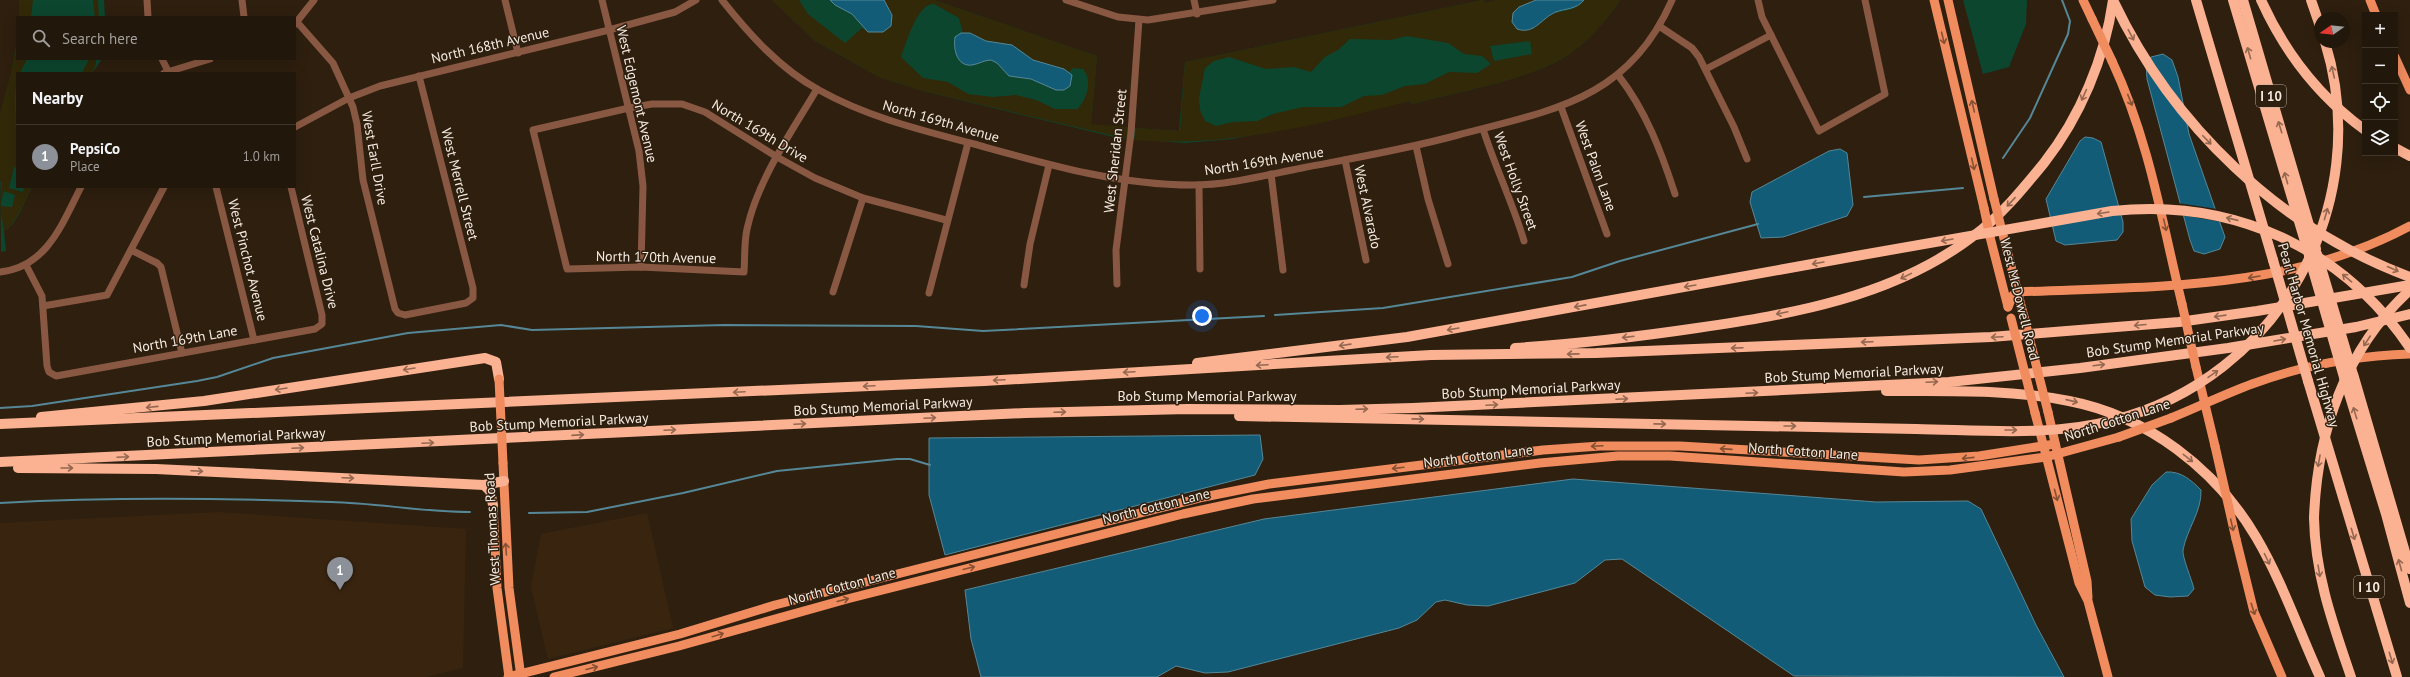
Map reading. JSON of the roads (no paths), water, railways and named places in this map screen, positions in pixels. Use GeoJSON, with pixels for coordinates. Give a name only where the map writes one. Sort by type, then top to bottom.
{"type":"FeatureCollection","features":[{"type":"Feature","properties":{"kind":"highway"},"geometry":{"type":"LineString","coordinates":[[2113,0],[2132,38],[2171,97],[2202,135],[2235,168],[2288,211],[2328,237],[2410,276]]}},
{"type":"Feature","properties":{"kind":"highway"},"geometry":{"type":"LineString","coordinates":[[1431,355],[1621,338],[1733,323],[1851,297],[1885,286],[1920,270],[1972,237],[1992,221],[2022,190],[2050,155],[2070,123],[2089,85],[2105,38],[2113,0]]}},
{"type":"Feature","properties":{"kind":"highway","name":"Pearl Harbor Memorial Highway"},"geometry":{"type":"LineString","coordinates":[[2196,0],[2397,677]]}},
{"type":"Feature","properties":{"kind":"highway"},"geometry":{"type":"LineString","coordinates":[[2233,0],[2313,254]]}},
{"type":"Feature","properties":{"kind":"highway","name":"I 10"},"geometry":{"type":"LineString","coordinates":[[2243,0],[2313,254],[2349,376],[2410,570]]}},
{"type":"Feature","properties":{"kind":"highway"},"geometry":{"type":"LineString","coordinates":[[2261,0],[2278,36],[2304,73],[2323,96],[2362,128]]}},
{"type":"Feature","properties":{"kind":"highway"},"geometry":{"type":"LineString","coordinates":[[2311,0],[2315,12]]}},
{"type":"Feature","properties":{"kind":"highway"},"geometry":{"type":"LineString","coordinates":[[1155,411],[1188,415],[1916,429],[2045,430],[2107,422],[2144,411],[2182,394],[2219,370],[2244,349],[2277,313],[2302,274],[2317,242],[2328,208],[2336,167],[2339,123],[2337,92],[2326,48]]}},
{"type":"Feature","properties":{"kind":"highway"},"geometry":{"type":"LineString","coordinates":[[2398,150],[2408,155]]}},
{"type":"Feature","properties":{"kind":"highway"},"geometry":{"type":"LineString","coordinates":[[1168,370],[1204,361],[1302,351],[1447,330],[2112,211],[2143,208],[2190,210],[2249,224],[2305,248],[2338,270],[2377,305],[2410,348]]}},
{"type":"Feature","properties":{"kind":"highway","name":"Bob Stump Memorial Parkway"},"geometry":{"type":"LineString","coordinates":[[0,424],[976,382],[1431,355],[1596,353],[2058,333],[2179,322],[2257,311],[2410,285]]}},
{"type":"Feature","properties":{"kind":"highway"},"geometry":{"type":"LineString","coordinates":[[2351,677],[2323,592],[2317,563],[2314,518],[2319,458],[2334,405],[2353,364],[2371,334],[2410,290]]}},
{"type":"Feature","properties":{"kind":"highway","name":"Bob Stump Memorial Parkway"},"geometry":{"type":"LineString","coordinates":[[0,462],[1003,414],[1188,409],[1340,410],[1420,408],[1949,382],[2080,368],[2275,340],[2410,314]]}},
{"type":"Feature","properties":{"kind":"highway"},"geometry":{"type":"LineString","coordinates":[[0,424],[34,418],[204,401],[485,358],[496,362],[499,379]]}},
{"type":"Feature","properties":{"kind":"highway"},"geometry":{"type":"LineString","coordinates":[[2349,376],[2410,603]]}},
{"type":"Feature","properties":{"kind":"highway"},"geometry":{"type":"LineString","coordinates":[[1768,392],[1921,391],[2038,396],[2087,405],[2141,427],[2193,462],[2217,485],[2241,514],[2268,560],[2320,677]]}},
{"type":"Feature","properties":{"kind":"highway"},"geometry":{"type":"LineString","coordinates":[[0,469],[156,469],[484,484],[504,481]]}},
{"type":"Feature","properties":{"kind":"highway"},"geometry":{"type":"LineString","coordinates":[[484,484],[490,491],[493,505]]}},
{"type":"Feature","properties":{"kind":"main road","name":"West McDowell Road"},"geometry":{"type":"LineString","coordinates":[[1934,0],[1990,237],[2043,446],[2079,583],[2088,602],[2108,677]]}},
{"type":"Feature","properties":{"kind":"main road","name":"West McDowell Road"},"geometry":{"type":"LineString","coordinates":[[1948,0],[1994,199],[2048,412],[2087,581],[2088,602]]}},
{"type":"Feature","properties":{"kind":"main road"},"geometry":{"type":"LineString","coordinates":[[2083,0],[2130,100],[2146,146],[2204,404],[2254,612],[2282,677]]}},
{"type":"Feature","properties":{"kind":"main road"},"geometry":{"type":"LineString","coordinates":[[2370,0],[2375,12]]}},
{"type":"Feature","properties":{"kind":"main road"},"geometry":{"type":"LineString","coordinates":[[2398,64],[2410,90]]}},
{"type":"Feature","properties":{"kind":"main road"},"geometry":{"type":"LineString","coordinates":[[2008,307],[2013,295],[2018,292],[2178,284],[2250,278],[2296,268],[2364,247],[2410,226]]}},
{"type":"Feature","properties":{"kind":"main road","name":"North Cotton Lane"},"geometry":{"type":"LineString","coordinates":[[554,677],[636,657],[807,609],[1201,509],[1282,494],[1592,458],[1670,456],[1904,472],[1974,468],[2057,455],[2119,437],[2171,418],[2252,384],[2296,369],[2359,358],[2410,354]]}},
{"type":"Feature","properties":{"kind":"main road","name":"West Thomas Road"},"geometry":{"type":"LineString","coordinates":[[499,379],[509,588],[521,676]]}},
{"type":"Feature","properties":{"kind":"main road","name":"North Cotton Lane"},"geometry":{"type":"LineString","coordinates":[[509,677],[521,676],[670,636],[808,596],[1204,497],[1270,484],[1543,450],[1626,444],[1919,460],[1968,458],[2055,444]]}},
{"type":"Feature","properties":{"kind":"main road","name":"West Thomas Road"},"geometry":{"type":"LineString","coordinates":[[493,505],[498,588],[509,677]]}},
{"type":"Feature","properties":{"kind":"main road"},"geometry":{"type":"LineString","coordinates":[[636,657],[642,650],[664,644],[670,636]]}},
{"type":"Feature","properties":{"kind":"street"},"geometry":{"type":"LineString","coordinates":[[147,0],[148,16]]}},
{"type":"Feature","properties":{"kind":"street"},"geometry":{"type":"LineString","coordinates":[[242,0],[244,16]]}},
{"type":"Feature","properties":{"kind":"street"},"geometry":{"type":"LineString","coordinates":[[296,23],[314,0]]}},
{"type":"Feature","properties":{"kind":"street"},"geometry":{"type":"LineString","coordinates":[[505,0],[518,53]]}},
{"type":"Feature","properties":{"kind":"street","name":"West Edgemont Avenue"},"geometry":{"type":"LineString","coordinates":[[602,0],[639,151],[643,186],[641,267]]}},
{"type":"Feature","properties":{"kind":"street","name":"North 168th Avenue"},"geometry":{"type":"LineString","coordinates":[[296,126],[349,98],[380,86],[609,30],[675,12],[696,0]]}},
{"type":"Feature","properties":{"kind":"street","name":"North 169th Avenue"},"geometry":{"type":"LineString","coordinates":[[722,0],[763,48],[817,89],[853,107],[889,120],[1049,165],[1126,182],[1199,185],[1230,182],[1416,146],[1562,108],[1591,93],[1618,75],[1639,54],[1659,26],[1672,0]]}},
{"type":"Feature","properties":{"kind":"street"},"geometry":{"type":"LineString","coordinates":[[1066,0],[1118,17],[1139,20],[1197,14],[1273,0]]}},
{"type":"Feature","properties":{"kind":"street"},"geometry":{"type":"LineString","coordinates":[[1194,0],[1197,14]]}},
{"type":"Feature","properties":{"kind":"street"},"geometry":{"type":"LineString","coordinates":[[1758,0],[1762,17],[1819,131],[1885,94],[1865,0]]}},
{"type":"Feature","properties":{"kind":"street","name":"West Sheridan Street"},"geometry":{"type":"LineString","coordinates":[[1117,284],[1116,250],[1126,182],[1139,20]]}},
{"type":"Feature","properties":{"kind":"street","name":"West Earll Drive"},"geometry":{"type":"LineString","coordinates":[[296,23],[329,57],[349,98],[356,118],[363,180],[395,309],[398,313]]}},
{"type":"Feature","properties":{"kind":"street"},"geometry":{"type":"LineString","coordinates":[[1659,26],[1692,48],[1706,69],[1734,127],[1747,159]]}},
{"type":"Feature","properties":{"kind":"street"},"geometry":{"type":"LineString","coordinates":[[1706,69],[1771,35]]}},
{"type":"Feature","properties":{"kind":"street"},"geometry":{"type":"LineString","coordinates":[[162,60],[166,72],[207,60]]}},
{"type":"Feature","properties":{"kind":"street"},"geometry":{"type":"LineString","coordinates":[[1618,75],[1634,97],[1648,122],[1675,194]]}},
{"type":"Feature","properties":{"kind":"street","name":"West Merrell Street"},"geometry":{"type":"LineString","coordinates":[[398,313],[405,315],[466,303],[473,298],[473,288],[419,76]]}},
{"type":"Feature","properties":{"kind":"street"},"geometry":{"type":"LineString","coordinates":[[777,157],[817,89]]}},
{"type":"Feature","properties":{"kind":"street","name":"North 169th Drive"},"geometry":{"type":"LineString","coordinates":[[567,270],[533,130],[652,104],[682,104],[705,112],[777,157],[815,178],[862,198],[946,220]]}},
{"type":"Feature","properties":{"kind":"street","name":"West Palm Lane"},"geometry":{"type":"LineString","coordinates":[[1562,108],[1607,234]]}},
{"type":"Feature","properties":{"kind":"street","name":"West Holly Street"},"geometry":{"type":"LineString","coordinates":[[1484,129],[1490,151],[1518,220],[1524,241]]}},
{"type":"Feature","properties":{"kind":"street"},"geometry":{"type":"LineString","coordinates":[[929,293],[946,220],[968,143]]}},
{"type":"Feature","properties":{"kind":"street"},"geometry":{"type":"LineString","coordinates":[[1416,146],[1428,199],[1448,264]]}},
{"type":"Feature","properties":{"kind":"street","name":"North 170th Avenue"},"geometry":{"type":"LineString","coordinates":[[567,270],[641,267],[744,272],[746,230],[762,187],[777,157]]}},
{"type":"Feature","properties":{"kind":"street","name":"West Alvarado"},"geometry":{"type":"LineString","coordinates":[[1345,160],[1366,260]]}},
{"type":"Feature","properties":{"kind":"street"},"geometry":{"type":"LineString","coordinates":[[1024,285],[1030,244],[1049,165]]}},
{"type":"Feature","properties":{"kind":"street"},"geometry":{"type":"LineString","coordinates":[[1270,174],[1283,270]]}},
{"type":"Feature","properties":{"kind":"street"},"geometry":{"type":"LineString","coordinates":[[1199,185],[1200,269]]}},
{"type":"Feature","properties":{"kind":"street"},"geometry":{"type":"LineString","coordinates":[[0,272],[26,265],[42,253],[54,239],[80,188]]}},
{"type":"Feature","properties":{"kind":"street"},"geometry":{"type":"LineString","coordinates":[[26,265],[40,291],[43,306],[107,295],[163,188]]}},
{"type":"Feature","properties":{"kind":"street","name":"West Pinchot Avenue"},"geometry":{"type":"LineString","coordinates":[[216,188],[254,340]]}},
{"type":"Feature","properties":{"kind":"street","name":"West Catalina Drive"},"geometry":{"type":"LineString","coordinates":[[291,188],[322,315],[322,324]]}},
{"type":"Feature","properties":{"kind":"street"},"geometry":{"type":"LineString","coordinates":[[833,292],[862,198]]}},
{"type":"Feature","properties":{"kind":"street"},"geometry":{"type":"LineString","coordinates":[[131,250],[157,262],[161,267],[182,353]]}},
{"type":"Feature","properties":{"kind":"street","name":"North 169th Lane"},"geometry":{"type":"LineString","coordinates":[[43,306],[47,366],[51,374],[58,376],[315,329],[322,324]]}},
{"type":"Feature","properties":{"kind":"water"},"geometry":{"type":"Polygon","coordinates":[[[830,0],[884,0],[892,15],[891,26],[883,32],[868,32],[852,14],[835,5],[830,0]]]}},
{"type":"Feature","properties":{"kind":"water"},"geometry":{"type":"Polygon","coordinates":[[[1536,0],[1584,0],[1578,6],[1556,12],[1529,30],[1517,29],[1512,22],[1513,13],[1519,7],[1536,0]]]}},
{"type":"Feature","properties":{"kind":"water"},"geometry":{"type":"Polygon","coordinates":[[[961,33],[970,33],[986,41],[1012,45],[1033,60],[1064,69],[1072,75],[1070,86],[1064,90],[1056,90],[1031,79],[1009,76],[997,63],[991,60],[967,65],[957,56],[955,47],[955,37],[961,33]]]}},
{"type":"Feature","properties":{"kind":"water"},"geometry":{"type":"Polygon","coordinates":[[[2163,54],[2172,60],[2178,77],[2189,134],[2225,237],[2220,249],[2204,254],[2194,251],[2190,240],[2147,79],[2146,64],[2151,57],[2163,54]]]}},
{"type":"Feature","properties":{"kind":"water"},"geometry":{"type":"Polygon","coordinates":[[[2085,137],[2093,138],[2101,142],[2123,222],[2123,232],[2117,240],[2065,245],[2056,241],[2046,199],[2080,141],[2085,137]]]}},
{"type":"Feature","properties":{"kind":"water"},"geometry":{"type":"Polygon","coordinates":[[[1840,149],[1847,153],[1853,205],[1847,216],[1783,237],[1761,238],[1750,202],[1752,192],[1829,151],[1840,149]]]}},
{"type":"Feature","properties":{"kind":"water"},"geometry":{"type":"Polygon","coordinates":[[[1260,435],[1263,459],[1255,475],[945,555],[929,495],[929,438],[1260,435]]]}},
{"type":"Feature","properties":{"kind":"water"},"geometry":{"type":"Polygon","coordinates":[[[2166,472],[2181,475],[2201,490],[2201,498],[2197,513],[2183,550],[2184,558],[2194,589],[2188,596],[2170,597],[2155,595],[2145,587],[2132,541],[2131,519],[2152,485],[2166,472]]]}},
{"type":"Feature","properties":{"kind":"water"},"geometry":{"type":"Polygon","coordinates":[[[1573,479],[1876,502],[1968,501],[1981,509],[2036,625],[2064,677],[1794,676],[1622,559],[1605,560],[1575,583],[1488,606],[1467,605],[1445,600],[1436,602],[1417,620],[1399,628],[1228,672],[1205,673],[1176,666],[1157,677],[981,677],[971,639],[965,590],[1264,519],[1573,479]]]}},
{"type":"Feature","properties":{"kind":"waterway"},"geometry":{"type":"LineString","coordinates":[[2003,158],[2030,118],[2068,34],[2070,21],[2062,0]]}},
{"type":"Feature","properties":{"kind":"waterway"},"geometry":{"type":"LineString","coordinates":[[1864,197],[1963,188]]}},
{"type":"Feature","properties":{"kind":"waterway"},"geometry":{"type":"LineString","coordinates":[[1275,315],[1383,308],[1572,277],[1620,261],[1758,224]]}},
{"type":"Feature","properties":{"kind":"waterway"},"geometry":{"type":"LineString","coordinates":[[0,408],[32,406],[197,381],[217,377],[273,358],[408,333],[501,325],[532,330],[724,325],[916,326],[983,331],[1264,316]]}},
{"type":"Feature","properties":{"kind":"waterway"},"geometry":{"type":"LineString","coordinates":[[529,513],[587,512],[683,493],[777,471],[897,459],[910,459],[930,465]]}},
{"type":"Feature","properties":{"kind":"waterway"},"geometry":{"type":"LineString","coordinates":[[0,503],[124,499],[248,500],[348,503],[434,511],[470,512]]}},
{"type":"Feature","properties":{"kind":"place","name":"PepsiCo"},"geometry":{"type":"Point","coordinates":[340,590]}}]}
